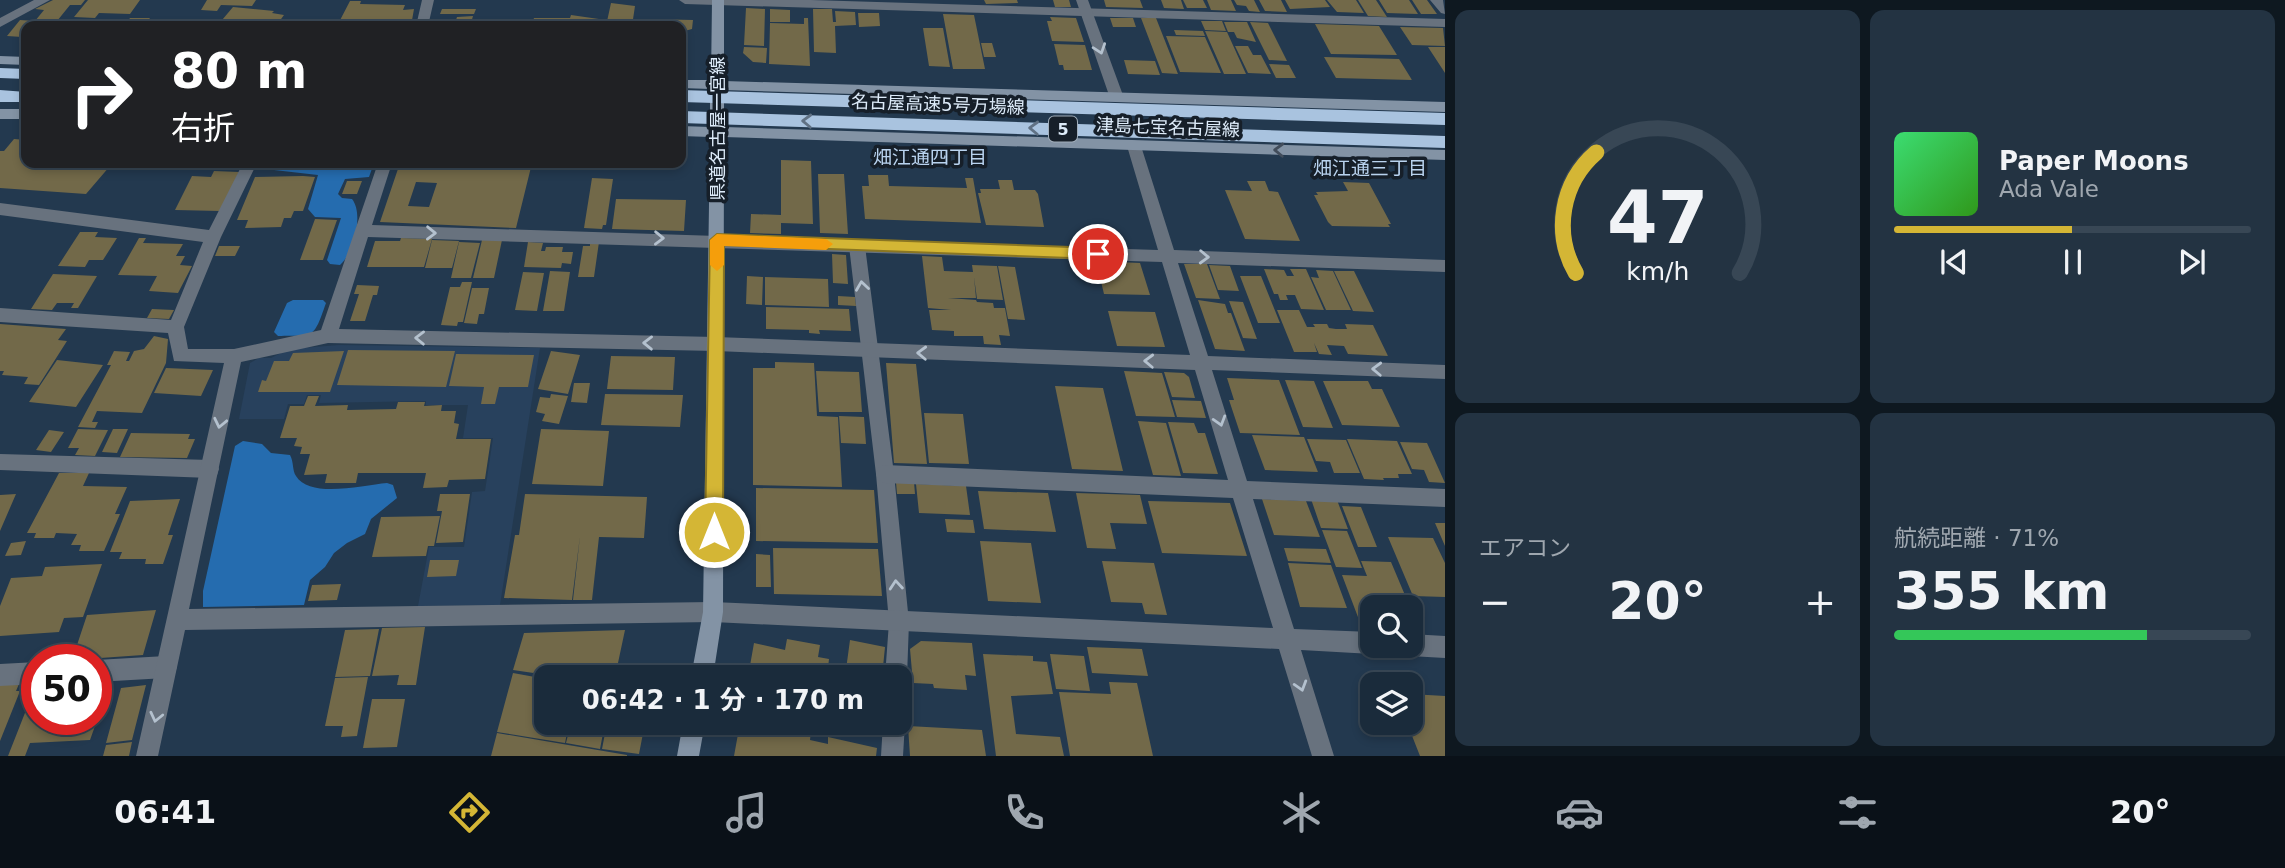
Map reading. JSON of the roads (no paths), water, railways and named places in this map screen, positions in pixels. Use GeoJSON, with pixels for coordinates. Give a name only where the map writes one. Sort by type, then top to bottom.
{"type":"FeatureCollection","features":[{"type":"Feature","properties":{"kind":"highway"},"geometry":{"type":"LineString","coordinates":[[0,74],[21,74]]}},
{"type":"Feature","properties":{"kind":"highway"},"geometry":{"type":"LineString","coordinates":[[0,86],[21,87]]}},
{"type":"Feature","properties":{"kind":"highway"},"geometry":{"type":"LineString","coordinates":[[0,96],[21,97]]}},
{"type":"Feature","properties":{"kind":"highway","name":"名古屋高速5号万場線"},"geometry":{"type":"LineString","coordinates":[[686,96],[1445,119]]}},
{"type":"Feature","properties":{"kind":"highway","name":"名古屋高速5号万場線"},"geometry":{"type":"LineString","coordinates":[[686,117],[1445,142]]}},
{"type":"Feature","properties":{"kind":"main road","name":"県道名古屋一宮線"},"geometry":{"type":"LineString","coordinates":[[704,665],[713,612],[718,0]]}},
{"type":"Feature","properties":{"kind":"main road"},"geometry":{"type":"LineString","coordinates":[[0,60],[21,61]]}},
{"type":"Feature","properties":{"kind":"main road","name":"津島七宝名古屋線"},"geometry":{"type":"LineString","coordinates":[[686,84],[1445,107]]}},
{"type":"Feature","properties":{"kind":"main road"},"geometry":{"type":"LineString","coordinates":[[0,114],[21,114]]}},
{"type":"Feature","properties":{"kind":"main road","name":"津島七宝名古屋線"},"geometry":{"type":"LineString","coordinates":[[686,131],[1445,155]]}},
{"type":"Feature","properties":{"kind":"main road"},"geometry":{"type":"LineString","coordinates":[[688,756],[692,735]]}},
{"type":"Feature","properties":{"kind":"street"},"geometry":{"type":"LineString","coordinates":[[0,23],[44,0]]}},
{"type":"Feature","properties":{"kind":"street"},"geometry":{"type":"LineString","coordinates":[[423,21],[428,0]]}},
{"type":"Feature","properties":{"kind":"street"},"geometry":{"type":"LineString","coordinates":[[685,0],[1085,6],[1445,23]]}},
{"type":"Feature","properties":{"kind":"street"},"geometry":{"type":"LineString","coordinates":[[1436,0],[1445,10]]}},
{"type":"Feature","properties":{"kind":"street"},"geometry":{"type":"LineString","coordinates":[[1085,6],[1117,98]]}},
{"type":"Feature","properties":{"kind":"street"},"geometry":{"type":"LineString","coordinates":[[1134,146],[1323,756]]}},
{"type":"Feature","properties":{"kind":"street"},"geometry":{"type":"LineString","coordinates":[[248,168],[213,237],[176,327],[180,356],[234,356],[328,337],[716,344],[1445,372]]}},
{"type":"Feature","properties":{"kind":"street"},"geometry":{"type":"LineString","coordinates":[[328,337],[383,168]]}},
{"type":"Feature","properties":{"kind":"street"},"geometry":{"type":"LineString","coordinates":[[0,209],[213,237]]}},
{"type":"Feature","properties":{"kind":"street"},"geometry":{"type":"LineString","coordinates":[[363,231],[717,240],[1445,266]]}},
{"type":"Feature","properties":{"kind":"street"},"geometry":{"type":"LineString","coordinates":[[857,246],[885,474],[899,622],[897,665]]}},
{"type":"Feature","properties":{"kind":"street"},"geometry":{"type":"LineString","coordinates":[[0,315],[176,327]]}},
{"type":"Feature","properties":{"kind":"street"},"geometry":{"type":"LineString","coordinates":[[147,756],[234,356]]}},
{"type":"Feature","properties":{"kind":"street"},"geometry":{"type":"LineString","coordinates":[[0,462],[210,469]]}},
{"type":"Feature","properties":{"kind":"street"},"geometry":{"type":"LineString","coordinates":[[885,474],[1445,498]]}},
{"type":"Feature","properties":{"kind":"street"},"geometry":{"type":"LineString","coordinates":[[177,620],[713,612],[1360,642]]}},
{"type":"Feature","properties":{"kind":"street"},"geometry":{"type":"LineString","coordinates":[[1423,646],[1445,647]]}},
{"type":"Feature","properties":{"kind":"street"},"geometry":{"type":"LineString","coordinates":[[112,670],[166,667]]}},
{"type":"Feature","properties":{"kind":"street"},"geometry":{"type":"LineString","coordinates":[[0,675],[21,674]]}},
{"type":"Feature","properties":{"kind":"street"},"geometry":{"type":"LineString","coordinates":[[892,756],[893,735]]}},
{"type":"Feature","properties":{"kind":"district","name":"畑江通四丁目"},"geometry":{"type":"Point","coordinates":[930,157]}},
{"type":"Feature","properties":{"kind":"district","name":"畑江通三丁目"},"geometry":{"type":"Point","coordinates":[1370,168]}}]}
